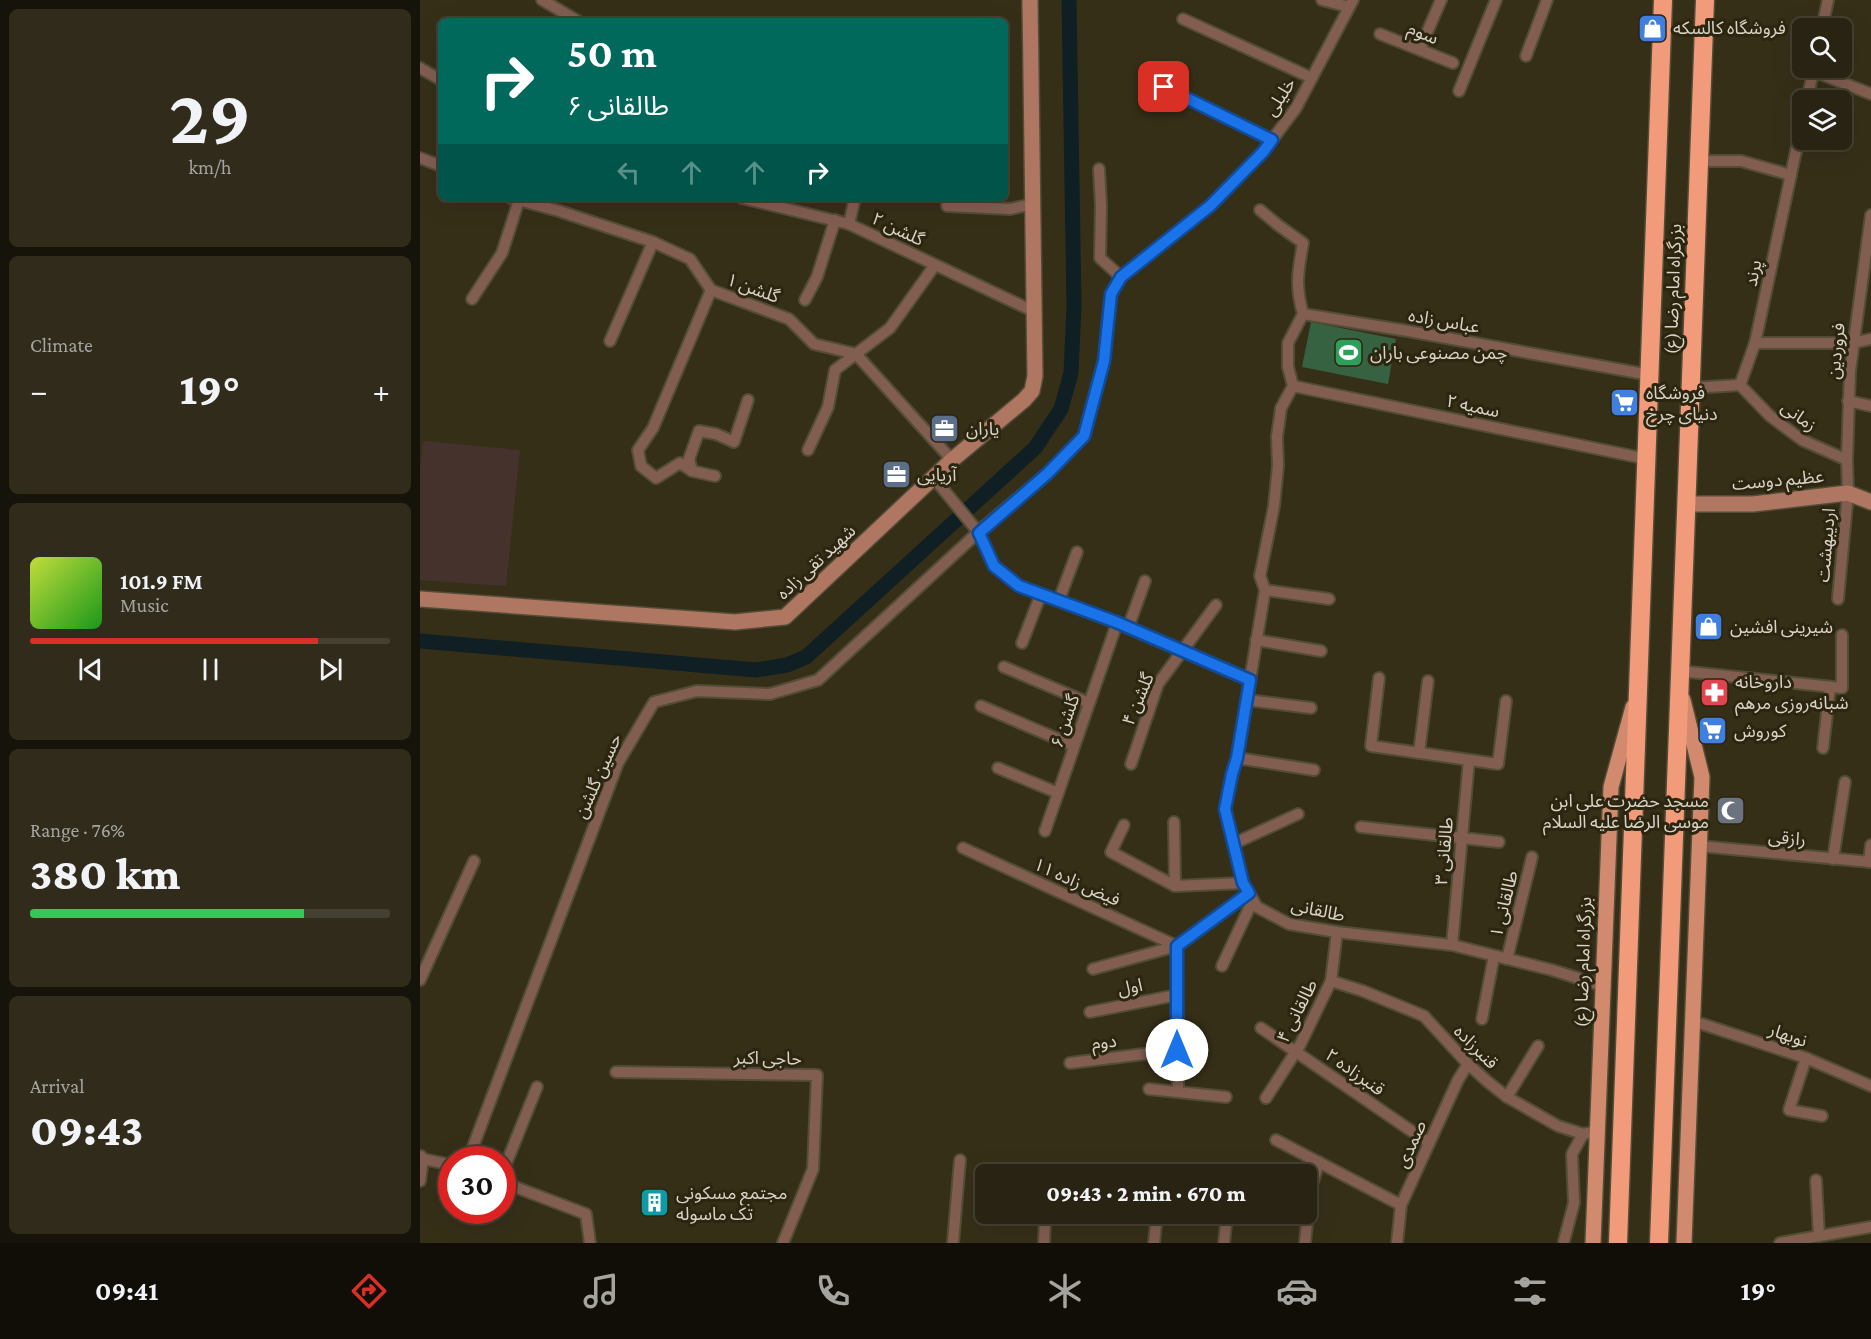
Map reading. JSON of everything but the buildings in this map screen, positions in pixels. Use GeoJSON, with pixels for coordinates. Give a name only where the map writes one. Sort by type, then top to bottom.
{"type":"FeatureCollection","features":[{"type":"Feature","properties":{"kind":"highway","name":"بزرگراه امام رضا (ع)"},"geometry":{"type":"LineString","coordinates":[[1618,1243],[1663,0]]}},
{"type":"Feature","properties":{"kind":"highway","name":"بزرگراه امام رضا (ع)"},"geometry":{"type":"LineString","coordinates":[[1659,1243],[1705,0]]}},
{"type":"Feature","properties":{"kind":"main road","name":"شهید تقی زاده"},"geometry":{"type":"LineString","coordinates":[[420,599],[735,622],[785,617],[952,460],[1024,400],[1032,391],[1035,376],[1030,0]]}},
{"type":"Feature","properties":{"kind":"main road","name":"عظیم دوست"},"geometry":{"type":"LineString","coordinates":[[1686,504],[1753,504],[1848,493],[1871,502]]}},
{"type":"Feature","properties":{"kind":"main road","name":"بزرگراه امام رضا (ع)"},"geometry":{"type":"LineString","coordinates":[[1680,680],[1702,777],[1684,1243]]}},
{"type":"Feature","properties":{"kind":"main road","name":"بزرگراه امام رضا (ع)"},"geometry":{"type":"LineString","coordinates":[[1593,1243],[1590,1133],[1603,986],[1611,787],[1638,686]]}},
{"type":"Feature","properties":{"kind":"street"},"geometry":{"type":"LineString","coordinates":[[542,0],[573,18]]}},
{"type":"Feature","properties":{"kind":"street"},"geometry":{"type":"LineString","coordinates":[[1322,0],[1351,3]]}},
{"type":"Feature","properties":{"kind":"street"},"geometry":{"type":"LineString","coordinates":[[1420,49],[1441,0]]}},
{"type":"Feature","properties":{"kind":"street"},"geometry":{"type":"LineString","coordinates":[[1459,91],[1496,0]]}},
{"type":"Feature","properties":{"kind":"street"},"geometry":{"type":"LineString","coordinates":[[1526,56],[1547,0]]}},
{"type":"Feature","properties":{"kind":"street"},"geometry":{"type":"LineString","coordinates":[[1824,18],[1828,0]]}},
{"type":"Feature","properties":{"kind":"street","name":"خلیلی"},"geometry":{"type":"LineString","coordinates":[[979,533],[1048,473],[1084,436],[1104,361],[1111,294],[1121,277],[1210,206],[1263,152],[1296,108],[1351,3]]}},
{"type":"Feature","properties":{"kind":"street"},"geometry":{"type":"LineString","coordinates":[[1183,19],[1312,78]]}},
{"type":"Feature","properties":{"kind":"street","name":"سوم"},"geometry":{"type":"LineString","coordinates":[[1380,34],[1453,63]]}},
{"type":"Feature","properties":{"kind":"street"},"geometry":{"type":"LineString","coordinates":[[420,68],[438,78]]}},
{"type":"Feature","properties":{"kind":"street"},"geometry":{"type":"LineString","coordinates":[[1835,78],[1871,94]]}},
{"type":"Feature","properties":{"kind":"street"},"geometry":{"type":"LineString","coordinates":[[1164,87],[1272,140]]}},
{"type":"Feature","properties":{"kind":"street","name":"پرند"},"geometry":{"type":"LineString","coordinates":[[1740,385],[1755,343],[1796,150]]}},
{"type":"Feature","properties":{"kind":"street"},"geometry":{"type":"LineString","coordinates":[[420,158],[438,165]]}},
{"type":"Feature","properties":{"kind":"street"},"geometry":{"type":"LineString","coordinates":[[1699,161],[1741,161],[1791,175]]}},
{"type":"Feature","properties":{"kind":"street"},"geometry":{"type":"LineString","coordinates":[[1099,169],[1100,258],[1121,277]]}},
{"type":"Feature","properties":{"kind":"street"},"geometry":{"type":"LineString","coordinates":[[472,299],[502,253],[515,201]]}},
{"type":"Feature","properties":{"kind":"street","name":"گلشن ۱"},"geometry":{"type":"LineString","coordinates":[[522,201],[653,242],[690,259],[711,290],[789,319],[814,344],[856,354]]}},
{"type":"Feature","properties":{"kind":"street","name":"گلشن ۲"},"geometry":{"type":"LineString","coordinates":[[755,201],[849,224],[1033,311]]}},
{"type":"Feature","properties":{"kind":"street"},"geometry":{"type":"LineString","coordinates":[[849,224],[854,201]]}},
{"type":"Feature","properties":{"kind":"street"},"geometry":{"type":"LineString","coordinates":[[968,201],[976,206]]}},
{"type":"Feature","properties":{"kind":"street"},"geometry":{"type":"LineString","coordinates":[[947,206],[1010,208],[1033,204]]}},
{"type":"Feature","properties":{"kind":"street"},"geometry":{"type":"LineString","coordinates":[[1222,966],[1249,892],[1233,844],[1225,809],[1237,758],[1265,590],[1260,576],[1274,506],[1278,466],[1277,437],[1281,408],[1293,386],[1288,367],[1288,343],[1303,314],[1297,293],[1299,261],[1303,243],[1260,210]]}},
{"type":"Feature","properties":{"kind":"street","name":"فروردین"},"geometry":{"type":"LineString","coordinates":[[1848,493],[1846,460],[1848,401],[1853,343],[1871,214]]}},
{"type":"Feature","properties":{"kind":"street"},"geometry":{"type":"LineString","coordinates":[[806,300],[817,277],[835,220]]}},
{"type":"Feature","properties":{"kind":"street"},"geometry":{"type":"LineString","coordinates":[[610,341],[653,242]]}},
{"type":"Feature","properties":{"kind":"street"},"geometry":{"type":"LineString","coordinates":[[808,450],[828,407],[835,370],[890,328],[935,265]]}},
{"type":"Feature","properties":{"kind":"street"},"geometry":{"type":"LineString","coordinates":[[711,290],[653,428],[638,450],[641,466],[656,478],[680,463],[692,471],[716,476]]}},
{"type":"Feature","properties":{"kind":"street","name":"عباس زاده"},"geometry":{"type":"LineString","coordinates":[[1303,314],[1650,375]]}},
{"type":"Feature","properties":{"kind":"street"},"geometry":{"type":"LineString","coordinates":[[1755,343],[1853,343],[1871,339]]}},
{"type":"Feature","properties":{"kind":"street"},"geometry":{"type":"LineString","coordinates":[[856,354],[952,460]]}},
{"type":"Feature","properties":{"kind":"street"},"geometry":{"type":"LineString","coordinates":[[1691,388],[1740,385]]}},
{"type":"Feature","properties":{"kind":"street","name":"زمانی"},"geometry":{"type":"LineString","coordinates":[[1740,385],[1770,416],[1802,440],[1846,460]]}},
{"type":"Feature","properties":{"kind":"street","name":"سمیه ۲"},"geometry":{"type":"LineString","coordinates":[[1293,386],[1647,459]]}},
{"type":"Feature","properties":{"kind":"street"},"geometry":{"type":"LineString","coordinates":[[692,471],[689,459],[699,431],[716,434],[734,442],[748,400]]}},
{"type":"Feature","properties":{"kind":"street"},"geometry":{"type":"LineString","coordinates":[[1848,401],[1871,406]]}},
{"type":"Feature","properties":{"kind":"street"},"geometry":{"type":"LineString","coordinates":[[934,478],[979,533],[994,566],[1019,586],[1116,622],[1250,680]]}},
{"type":"Feature","properties":{"kind":"street","name":"اردیبهشت"},"geometry":{"type":"LineString","coordinates":[[1838,599],[1848,493]]}},
{"type":"Feature","properties":{"kind":"street","name":"حسین گلشن"},"geometry":{"type":"LineString","coordinates":[[473,1146],[618,763],[654,702],[698,691],[770,694],[818,680],[979,533]]}},
{"type":"Feature","properties":{"kind":"street"},"geometry":{"type":"LineString","coordinates":[[1059,600],[1077,552]]}},
{"type":"Feature","properties":{"kind":"street"},"geometry":{"type":"LineString","coordinates":[[1128,628],[1145,581]]}},
{"type":"Feature","properties":{"kind":"street"},"geometry":{"type":"LineString","coordinates":[[1265,590],[1329,599]]}},
{"type":"Feature","properties":{"kind":"street"},"geometry":{"type":"LineString","coordinates":[[1022,643],[1041,594]]}},
{"type":"Feature","properties":{"kind":"street","name":"گلشن ۴"},"geometry":{"type":"LineString","coordinates":[[1131,764],[1158,684],[1216,605]]}},
{"type":"Feature","properties":{"kind":"street","name":"گلشن ۶"},"geometry":{"type":"LineString","coordinates":[[1045,831],[1116,622]]}},
{"type":"Feature","properties":{"kind":"street"},"geometry":{"type":"LineString","coordinates":[[1680,680],[1842,688],[1842,635]]}},
{"type":"Feature","properties":{"kind":"street"},"geometry":{"type":"LineString","coordinates":[[1256,640],[1321,651]]}},
{"type":"Feature","properties":{"kind":"street"},"geometry":{"type":"LineString","coordinates":[[1004,667],[1089,704]]}},
{"type":"Feature","properties":{"kind":"street"},"geometry":{"type":"LineString","coordinates":[[1379,678],[1371,746],[1498,764],[1506,701]]}},
{"type":"Feature","properties":{"kind":"street"},"geometry":{"type":"LineString","coordinates":[[1419,753],[1428,681]]}},
{"type":"Feature","properties":{"kind":"street"},"geometry":{"type":"LineString","coordinates":[[1823,748],[1830,687]]}},
{"type":"Feature","properties":{"kind":"street"},"geometry":{"type":"LineString","coordinates":[[1247,700],[1311,708]]}},
{"type":"Feature","properties":{"kind":"street"},"geometry":{"type":"LineString","coordinates":[[981,706],[1074,746]]}},
{"type":"Feature","properties":{"kind":"street"},"geometry":{"type":"LineString","coordinates":[[1237,758],[1314,770]]}},
{"type":"Feature","properties":{"kind":"street","name":"طالقانی ۳"},"geometry":{"type":"LineString","coordinates":[[1452,945],[1469,760]]}},
{"type":"Feature","properties":{"kind":"street"},"geometry":{"type":"LineString","coordinates":[[998,768],[1058,793]]}},
{"type":"Feature","properties":{"kind":"street"},"geometry":{"type":"LineString","coordinates":[[1833,859],[1845,782]]}},
{"type":"Feature","properties":{"kind":"street"},"geometry":{"type":"LineString","coordinates":[[1233,844],[1298,814]]}},
{"type":"Feature","properties":{"kind":"street"},"geometry":{"type":"LineString","coordinates":[[1174,822],[1175,886]]}},
{"type":"Feature","properties":{"kind":"street"},"geometry":{"type":"LineString","coordinates":[[1124,825],[1111,852],[1175,886],[1249,892]]}},
{"type":"Feature","properties":{"kind":"street"},"geometry":{"type":"LineString","coordinates":[[1361,827],[1499,842]]}},
{"type":"Feature","properties":{"kind":"street"},"geometry":{"type":"LineString","coordinates":[[1870,862],[1871,845]]}},
{"type":"Feature","properties":{"kind":"street","name":"رازقی"},"geometry":{"type":"LineString","coordinates":[[1699,846],[1870,862]]}},
{"type":"Feature","properties":{"kind":"street","name":"فیض زاده ۱۱"},"geometry":{"type":"LineString","coordinates":[[963,848],[1177,946]]}},
{"type":"Feature","properties":{"kind":"street","name":"طالقانی ۱"},"geometry":{"type":"LineString","coordinates":[[1508,959],[1532,857]]}},
{"type":"Feature","properties":{"kind":"street"},"geometry":{"type":"LineString","coordinates":[[420,979],[474,861]]}},
{"type":"Feature","properties":{"kind":"street"},"geometry":{"type":"LineString","coordinates":[[1093,969],[1177,946],[1249,892]]}},
{"type":"Feature","properties":{"kind":"street","name":"طالقانی"},"geometry":{"type":"LineString","coordinates":[[1249,892],[1257,907],[1289,924],[1337,932],[1452,945],[1552,970],[1603,986]]}},
{"type":"Feature","properties":{"kind":"street","name":"طالقانی ۴"},"geometry":{"type":"LineString","coordinates":[[1266,1098],[1296,1051],[1331,981],[1337,932]]}},
{"type":"Feature","properties":{"kind":"street"},"geometry":{"type":"LineString","coordinates":[[1177,946],[1178,1092]]}},
{"type":"Feature","properties":{"kind":"street"},"geometry":{"type":"LineString","coordinates":[[1482,1018],[1494,956]]}},
{"type":"Feature","properties":{"kind":"street","name":"قنبرزاده"},"geometry":{"type":"LineString","coordinates":[[1331,981],[1424,1016],[1468,1064],[1507,1097],[1558,1126],[1590,1133]]}},
{"type":"Feature","properties":{"kind":"street","name":"اول"},"geometry":{"type":"LineString","coordinates":[[1090,1012],[1177,995]]}},
{"type":"Feature","properties":{"kind":"street","name":"نوبهار"},"geometry":{"type":"LineString","coordinates":[[1692,1023],[1702,1024],[1806,1058],[1871,1086]]}},
{"type":"Feature","properties":{"kind":"street","name":"قنبرزاده ۲"},"geometry":{"type":"LineString","coordinates":[[1262,1028],[1429,1143]]}},
{"type":"Feature","properties":{"kind":"street"},"geometry":{"type":"LineString","coordinates":[[1507,1097],[1538,1046]]}},
{"type":"Feature","properties":{"kind":"street","name":"دوم"},"geometry":{"type":"LineString","coordinates":[[1070,1063],[1177,1050]]}},
{"type":"Feature","properties":{"kind":"street"},"geometry":{"type":"LineString","coordinates":[[1806,1058],[1789,1110],[1822,1116]]}},
{"type":"Feature","properties":{"kind":"street","name":"صمدی"},"geometry":{"type":"LineString","coordinates":[[1397,1243],[1401,1205],[1458,1080],[1468,1064]]}},
{"type":"Feature","properties":{"kind":"street","name":"حاجی اکبر"},"geometry":{"type":"LineString","coordinates":[[616,1072],[817,1075],[813,1168],[783,1243]]}},
{"type":"Feature","properties":{"kind":"street"},"geometry":{"type":"LineString","coordinates":[[513,1146],[537,1087]]}},
{"type":"Feature","properties":{"kind":"street"},"geometry":{"type":"LineString","coordinates":[[1149,1089],[1226,1097]]}},
{"type":"Feature","properties":{"kind":"street"},"geometry":{"type":"LineString","coordinates":[[1564,1241],[1574,1203],[1572,1154],[1590,1133]]}},
{"type":"Feature","properties":{"kind":"street"},"geometry":{"type":"LineString","coordinates":[[1276,1140],[1401,1205]]}},
{"type":"Feature","properties":{"kind":"street"},"geometry":{"type":"LineString","coordinates":[[420,1181],[421,1158],[438,1162]]}},
{"type":"Feature","properties":{"kind":"street"},"geometry":{"type":"LineString","coordinates":[[953,1243],[960,1160]]}},
{"type":"Feature","properties":{"kind":"street"},"geometry":{"type":"LineString","coordinates":[[1305,1243],[1310,1191],[1319,1162]]}},
{"type":"Feature","properties":{"kind":"street"},"geometry":{"type":"LineString","coordinates":[[1816,1179],[1819,1236]]}},
{"type":"Feature","properties":{"kind":"street"},"geometry":{"type":"LineString","coordinates":[[516,1187],[586,1214],[590,1243]]}},
{"type":"Feature","properties":{"kind":"street"},"geometry":{"type":"LineString","coordinates":[[1044,1243],[1045,1224]]}},
{"type":"Feature","properties":{"kind":"street"},"geometry":{"type":"LineString","coordinates":[[1154,1243],[1156,1224]]}},
{"type":"Feature","properties":{"kind":"street"},"geometry":{"type":"LineString","coordinates":[[1224,1243],[1226,1224]]}},
{"type":"Feature","properties":{"kind":"street"},"geometry":{"type":"LineString","coordinates":[[1780,1243],[1871,1227]]}},
{"type":"Feature","properties":{"kind":"shaded area"},"geometry":{"type":"Polygon","coordinates":[[[423,441],[520,450],[506,586],[420,580],[420,471],[423,441]]]}},
{"type":"Feature","properties":{"kind":"green space","name":"چمن مصنوعی باران"},"geometry":{"type":"Polygon","coordinates":[[[1311,322],[1396,339],[1388,384],[1302,367],[1311,322]]]}},
{"type":"Feature","properties":{"kind":"waterway"},"geometry":{"type":"LineString","coordinates":[[420,641],[756,670],[787,665],[806,657],[1035,448],[1061,409],[1071,373],[1074,306],[1069,0]]}},
{"type":"Feature","properties":{"kind":"place","name":"فروشگاه کالسکه"},"geometry":{"type":"Point","coordinates":[1652,28]}},
{"type":"Feature","properties":{"kind":"place","name":"چمن مصنوعی باران"},"geometry":{"type":"Point","coordinates":[1349,353]}},
{"type":"Feature","properties":{"kind":"place","name":"فروشگاه دنیای چرخ"},"geometry":{"type":"Point","coordinates":[1625,403]}},
{"type":"Feature","properties":{"kind":"place","name":"یاران"},"geometry":{"type":"Point","coordinates":[945,429]}},
{"type":"Feature","properties":{"kind":"place","name":"آریایی"},"geometry":{"type":"Point","coordinates":[896,475]}},
{"type":"Feature","properties":{"kind":"place","name":"شیرینی افشین"},"geometry":{"type":"Point","coordinates":[1709,627]}},
{"type":"Feature","properties":{"kind":"place","name":"داروخانه شبانه‌روزی مرهم"},"geometry":{"type":"Point","coordinates":[1714,692]}},
{"type":"Feature","properties":{"kind":"place","name":"کوروش"},"geometry":{"type":"Point","coordinates":[1713,731]}},
{"type":"Feature","properties":{"kind":"place","name":"مسجد حضرت علی ابن موسی الرضا علیه السلام"},"geometry":{"type":"Point","coordinates":[1730,811]}},
{"type":"Feature","properties":{"kind":"place","name":"مجتمع مسکونی تک ماسوله"},"geometry":{"type":"Point","coordinates":[655,1203]}},
{"type":"Feature","properties":{"kind":"route"},"geometry":{"type":"LineString","coordinates":[[1164,87],[1272,140],[1210,206],[1121,277],[1111,294],[1104,361],[1084,436],[1048,473],[979,533],[994,566],[1019,586],[1116,622],[1250,680],[1237,758],[1225,809],[1243,883],[1249,893],[1177,946],[1177,1050]]}}]}
